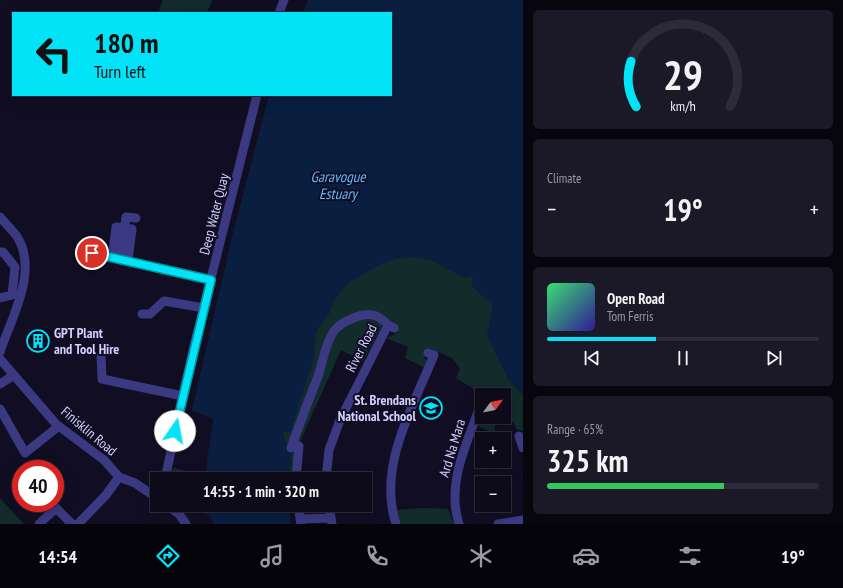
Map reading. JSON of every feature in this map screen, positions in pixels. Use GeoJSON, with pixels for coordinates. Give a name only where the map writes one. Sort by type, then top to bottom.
{"type":"FeatureCollection","features":[{"type":"Feature","properties":{"kind":"street"},"geometry":{"type":"LineString","coordinates":[[280,12],[284,0]]}},
{"type":"Feature","properties":{"kind":"street","name":"Deep Water Quay"},"geometry":{"type":"LineString","coordinates":[[167,472],[204,308],[257,96]]}},
{"type":"Feature","properties":{"kind":"street"},"geometry":{"type":"LineString","coordinates":[[0,217],[17,236],[23,250],[25,276],[23,292],[0,352]]}},
{"type":"Feature","properties":{"kind":"street"},"geometry":{"type":"LineString","coordinates":[[124,228],[126,217],[136,218]]}},
{"type":"Feature","properties":{"kind":"street"},"geometry":{"type":"LineString","coordinates":[[116,226],[132,229],[120,260],[116,226]]}},
{"type":"Feature","properties":{"kind":"street"},"geometry":{"type":"LineString","coordinates":[[0,252],[3,252],[15,267],[12,295],[0,298]]}},
{"type":"Feature","properties":{"kind":"street"},"geometry":{"type":"LineString","coordinates":[[92,253],[211,280]]}},
{"type":"Feature","properties":{"kind":"street"},"geometry":{"type":"LineString","coordinates":[[142,314],[150,314],[164,301],[204,308]]}},
{"type":"Feature","properties":{"kind":"street","name":"River Road"},"geometry":{"type":"LineString","coordinates":[[296,472],[295,447],[304,408],[317,378],[330,338],[334,331],[344,322],[360,316],[372,314],[391,327],[340,420],[329,450],[327,472]]}},
{"type":"Feature","properties":{"kind":"street"},"geometry":{"type":"LineString","coordinates":[[396,524],[392,510],[391,472],[398,444],[434,355],[428,353]]}},
{"type":"Feature","properties":{"kind":"street"},"geometry":{"type":"LineString","coordinates":[[101,355],[102,379],[183,396]]}},
{"type":"Feature","properties":{"kind":"street","name":"Finisklin Road"},"geometry":{"type":"LineString","coordinates":[[0,359],[59,426],[104,460],[119,478],[106,495],[78,524]]}},
{"type":"Feature","properties":{"kind":"street"},"geometry":{"type":"LineString","coordinates":[[0,384],[14,375]]}},
{"type":"Feature","properties":{"kind":"street"},"geometry":{"type":"LineString","coordinates":[[0,409],[25,453],[59,426]]}},
{"type":"Feature","properties":{"kind":"street","name":"Ard Na Mara"},"geometry":{"type":"LineString","coordinates":[[459,524],[454,504],[456,476],[475,419]]}},
{"type":"Feature","properties":{"kind":"street"},"geometry":{"type":"LineString","coordinates":[[519,436],[523,448]]}},
{"type":"Feature","properties":{"kind":"street"},"geometry":{"type":"LineString","coordinates":[[119,478],[135,483],[150,493]]}},
{"type":"Feature","properties":{"kind":"street"},"geometry":{"type":"LineString","coordinates":[[39,524],[56,508],[72,524]]}},
{"type":"Feature","properties":{"kind":"street"},"geometry":{"type":"LineString","coordinates":[[176,512],[186,524]]}},
{"type":"Feature","properties":{"kind":"street"},"geometry":{"type":"LineString","coordinates":[[299,512],[300,522],[331,521]]}},
{"type":"Feature","properties":{"kind":"street"},"geometry":{"type":"LineString","coordinates":[[498,524],[523,520]]}},
{"type":"Feature","properties":{"kind":"green space"},"geometry":{"type":"Polygon","coordinates":[[[163,0],[212,0],[207,12],[158,12],[163,0]]]}},
{"type":"Feature","properties":{"kind":"green space"},"geometry":{"type":"Polygon","coordinates":[[[393,0],[523,0],[523,431],[516,429],[514,422],[511,422],[511,388],[475,388],[475,390],[456,378],[460,368],[452,358],[429,348],[424,357],[428,362],[425,368],[405,358],[408,347],[386,338],[394,335],[397,326],[385,320],[363,361],[341,350],[302,437],[298,458],[298,472],[290,472],[292,448],[287,446],[282,432],[391,96],[392,96],[393,0]]]}},
{"type":"Feature","properties":{"kind":"green space"},"geometry":{"type":"Polygon","coordinates":[[[480,424],[501,424],[495,425],[495,432],[479,427],[480,424]]]}},
{"type":"Feature","properties":{"kind":"green space"},"geometry":{"type":"Polygon","coordinates":[[[173,468],[193,472],[172,472],[173,468]]]}},
{"type":"Feature","properties":{"kind":"green space"},"geometry":{"type":"Polygon","coordinates":[[[0,498],[23,523],[0,524],[0,498]]]}},
{"type":"Feature","properties":{"kind":"green space"},"geometry":{"type":"Polygon","coordinates":[[[422,508],[448,509],[454,524],[401,524],[396,510],[422,508]]]}},
{"type":"Feature","properties":{"kind":"water","name":"Garavogue Estuary"},"geometry":{"type":"Polygon","coordinates":[[[308,0],[523,0],[523,395],[508,379],[487,335],[493,306],[473,287],[471,284],[473,280],[472,276],[464,278],[431,260],[412,257],[396,259],[379,265],[347,284],[333,302],[330,312],[316,332],[313,361],[292,427],[294,429],[289,432],[282,433],[287,446],[292,447],[290,472],[205,472],[213,419],[192,410],[233,233],[269,96],[392,96],[392,12],[303,12],[308,0]]]}},
{"type":"Feature","properties":{"kind":"water"},"geometry":{"type":"Polygon","coordinates":[[[202,512],[290,512],[290,524],[214,524],[210,516],[202,512]]]}},
{"type":"Feature","properties":{"kind":"place","name":"GPT Plant and Tool Hire"},"geometry":{"type":"Point","coordinates":[38,341]}},
{"type":"Feature","properties":{"kind":"place","name":"St. Brendans National School"},"geometry":{"type":"Point","coordinates":[431,408]}},
{"type":"Feature","properties":{"kind":"route"},"geometry":{"type":"LineString","coordinates":[[92,253],[211,280],[193,350],[175,431]]}}]}
